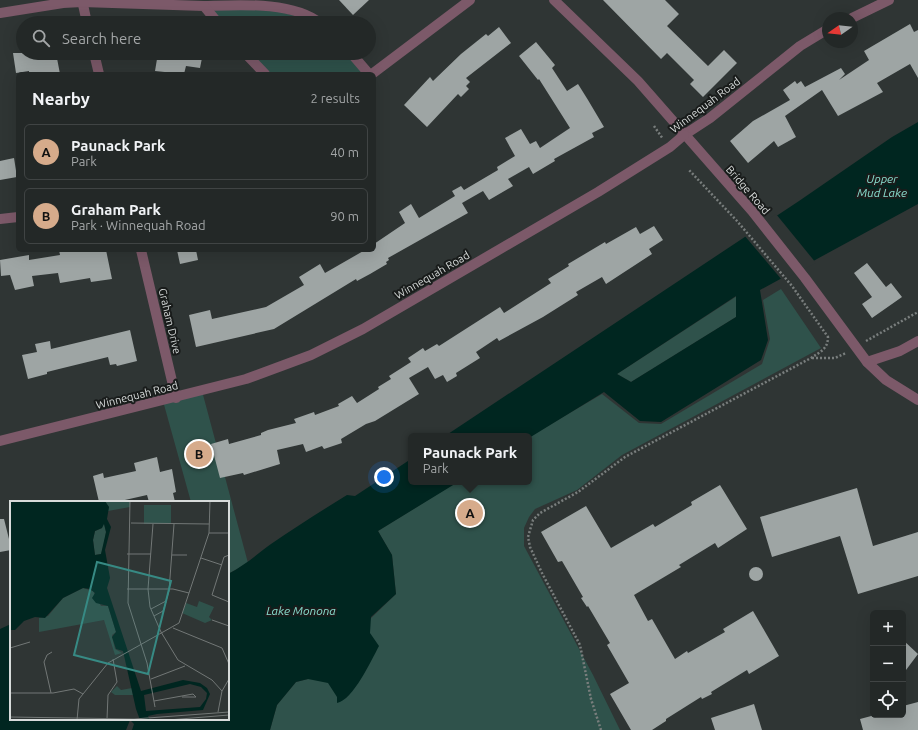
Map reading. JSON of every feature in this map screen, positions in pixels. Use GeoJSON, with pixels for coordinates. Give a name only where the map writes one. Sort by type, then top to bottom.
{"type":"FeatureCollection","features":[{"type":"Feature","properties":{"kind":"street"},"geometry":{"type":"LineString","coordinates":[[375,72],[470,0]]}},
{"type":"Feature","properties":{"kind":"street","name":"Bridge Road"},"geometry":{"type":"LineString","coordinates":[[554,0],[638,81],[752,211],[805,278],[867,362],[886,380],[918,400]]}},
{"type":"Feature","properties":{"kind":"street"},"geometry":{"type":"LineString","coordinates":[[858,15],[889,0]]}},
{"type":"Feature","properties":{"kind":"street"},"geometry":{"type":"LineString","coordinates":[[82,1],[85,16]]}},
{"type":"Feature","properties":{"kind":"street"},"geometry":{"type":"LineString","coordinates":[[0,14],[82,1],[204,6],[260,6],[302,12],[309,16]]}},
{"type":"Feature","properties":{"kind":"street"},"geometry":{"type":"LineString","coordinates":[[204,6],[212,16]]}},
{"type":"Feature","properties":{"kind":"street","name":"Winnequah Road"},"geometry":{"type":"LineString","coordinates":[[0,441],[176,398],[253,376],[311,355],[363,329],[598,192],[670,147],[684,135],[710,118],[800,46],[822,33]]}},
{"type":"Feature","properties":{"kind":"street"},"geometry":{"type":"LineString","coordinates":[[96,60],[99,72]]}},
{"type":"Feature","properties":{"kind":"street"},"geometry":{"type":"LineString","coordinates":[[252,60],[264,72]]}},
{"type":"Feature","properties":{"kind":"street"},"geometry":{"type":"LineString","coordinates":[[357,60],[366,72]]}},
{"type":"Feature","properties":{"kind":"street"},"geometry":{"type":"LineString","coordinates":[[0,219],[16,216]]}},
{"type":"Feature","properties":{"kind":"street","name":"Graham Drive"},"geometry":{"type":"LineString","coordinates":[[141,252],[176,398]]}},
{"type":"Feature","properties":{"kind":"street"},"geometry":{"type":"LineString","coordinates":[[867,362],[900,351],[918,341]]}},
{"type":"Feature","properties":{"kind":"path"},"geometry":{"type":"LineString","coordinates":[[601,730],[592,699],[580,645],[530,547],[528,537],[533,520],[540,513],[578,492],[624,457],[811,358],[824,350],[828,344],[828,337],[792,286],[737,221],[689,170]]}},
{"type":"Feature","properties":{"kind":"path"},"geometry":{"type":"LineString","coordinates":[[876,335],[918,312]]}},
{"type":"Feature","properties":{"kind":"path"},"geometry":{"type":"LineString","coordinates":[[811,358],[835,358],[843,355]]}},
{"type":"Feature","properties":{"kind":"shaded area"},"geometry":{"type":"Polygon","coordinates":[[[204,6],[260,6],[295,16],[212,16],[204,6]]]}},
{"type":"Feature","properties":{"kind":"shaded area"},"geometry":{"type":"Polygon","coordinates":[[[252,60],[357,60],[367,72],[263,72],[252,60]]]}},
{"type":"Feature","properties":{"kind":"shaded area"},"geometry":{"type":"Polygon","coordinates":[[[781,289],[821,348],[622,455],[577,490],[535,509],[524,528],[524,546],[593,675],[620,730],[270,730],[277,705],[296,682],[308,679],[396,594],[392,555],[378,531],[452,485],[532,485],[532,435],[602,394],[639,423],[661,424],[762,364],[770,339],[763,300],[781,289]]]}},
{"type":"Feature","properties":{"kind":"shaded area"},"geometry":{"type":"Polygon","coordinates":[[[737,296],[736,317],[631,382],[617,374],[737,296]]]}},
{"type":"Feature","properties":{"kind":"shaded area"},"geometry":{"type":"Polygon","coordinates":[[[202,391],[248,563],[229,573],[229,501],[191,501],[163,401],[202,391]]]}},
{"type":"Feature","properties":{"kind":"water","name":"Upper Mud Lake"},"geometry":{"type":"Polygon","coordinates":[[[918,122],[918,204],[760,290],[768,340],[761,360],[661,422],[640,421],[604,392],[532,436],[532,433],[450,433],[799,201],[892,137],[918,122]],[[736,296],[617,374],[631,382],[736,317],[736,296]]]}},
{"type":"Feature","properties":{"kind":"water","name":"Lake Monona"},"geometry":{"type":"Polygon","coordinates":[[[408,461],[408,485],[453,485],[378,531],[392,555],[396,594],[371,617],[370,633],[379,646],[361,679],[349,695],[337,703],[337,697],[328,683],[308,679],[296,682],[277,705],[270,730],[132,730],[134,724],[130,720],[229,720],[229,573],[280,538],[347,495],[355,496],[408,461]]]}},
{"type":"Feature","properties":{"kind":"water","name":"Lake Monona"},"geometry":{"type":"Polygon","coordinates":[[[10,624],[10,720],[130,720],[126,730],[0,730],[0,629],[10,624]]]}},
{"type":"Feature","properties":{"kind":"pier"},"geometry":{"type":"Polygon","coordinates":[[[776,214],[816,263],[782,280],[744,235],[776,214]]]}},
{"type":"Feature","properties":{"kind":"building"},"geometry":{"type":"Polygon","coordinates":[[[339,0],[369,0],[353,15],[339,0]]]}},
{"type":"Feature","properties":{"kind":"building"},"geometry":{"type":"Polygon","coordinates":[[[603,0],[665,0],[679,14],[667,26],[708,66],[724,50],[737,63],[703,97],[690,84],[694,80],[667,53],[661,59],[603,0]]]}},
{"type":"Feature","properties":{"kind":"building"},"geometry":{"type":"Polygon","coordinates":[[[910,24],[914,32],[918,30],[918,78],[910,64],[877,83],[883,92],[838,116],[822,90],[785,116],[796,137],[778,147],[774,141],[748,163],[730,141],[753,121],[790,100],[783,90],[795,81],[797,84],[801,81],[805,87],[841,68],[845,74],[839,80],[869,60],[864,51],[910,24]]]}},
{"type":"Feature","properties":{"kind":"building"},"geometry":{"type":"Polygon","coordinates":[[[499,27],[511,43],[466,78],[470,82],[466,86],[469,89],[461,97],[458,94],[427,127],[404,105],[430,77],[433,81],[461,54],[486,34],[488,36],[499,27]]]}},
{"type":"Feature","properties":{"kind":"building"},"geometry":{"type":"Polygon","coordinates":[[[536,42],[555,65],[552,68],[567,91],[578,84],[604,127],[592,133],[594,137],[554,159],[555,161],[533,174],[529,167],[508,179],[513,186],[489,200],[483,191],[462,203],[468,213],[388,258],[389,260],[386,262],[387,264],[357,281],[356,279],[274,329],[196,347],[189,315],[210,310],[212,319],[266,307],[304,285],[299,277],[320,264],[325,273],[362,252],[376,252],[376,243],[405,223],[399,212],[411,204],[419,218],[455,196],[452,191],[461,186],[464,190],[498,170],[497,167],[515,156],[505,138],[521,129],[530,144],[536,141],[540,148],[570,128],[539,79],[538,80],[519,56],[536,42]]]}},
{"type":"Feature","properties":{"kind":"building"},"geometry":{"type":"Polygon","coordinates":[[[13,53],[16,53],[16,60],[57,60],[60,72],[29,71],[16,73],[13,53]]]}},
{"type":"Feature","properties":{"kind":"building"},"geometry":{"type":"Polygon","coordinates":[[[157,60],[202,60],[200,68],[186,66],[184,72],[155,71],[157,60]]]}},
{"type":"Feature","properties":{"kind":"building"},"geometry":{"type":"Polygon","coordinates":[[[14,158],[16,177],[0,180],[0,161],[14,158]]]}},
{"type":"Feature","properties":{"kind":"building"},"geometry":{"type":"Polygon","coordinates":[[[654,226],[663,240],[649,249],[652,254],[606,284],[602,277],[576,292],[578,295],[543,317],[499,341],[497,338],[476,352],[480,358],[456,373],[457,376],[447,382],[443,375],[435,379],[428,367],[409,378],[419,394],[375,421],[366,424],[341,439],[342,443],[324,449],[322,446],[306,452],[303,444],[277,450],[280,464],[244,475],[243,473],[220,478],[211,444],[228,439],[229,444],[261,435],[261,433],[268,430],[296,423],[294,419],[314,412],[315,415],[339,406],[338,404],[352,396],[357,403],[379,389],[378,387],[391,379],[389,376],[411,362],[408,358],[423,348],[425,351],[437,344],[439,346],[500,307],[504,313],[551,283],[548,279],[569,266],[568,264],[605,242],[606,244],[636,227],[640,234],[654,226]]]}},
{"type":"Feature","properties":{"kind":"building"},"geometry":{"type":"Polygon","coordinates":[[[59,252],[106,252],[112,279],[91,282],[90,278],[60,283],[58,273],[32,276],[34,286],[15,290],[10,275],[1,276],[0,260],[29,255],[29,260],[60,255],[59,252]]]}},
{"type":"Feature","properties":{"kind":"building"},"geometry":{"type":"Polygon","coordinates":[[[177,252],[196,252],[198,260],[180,264],[177,252]]]}},
{"type":"Feature","properties":{"kind":"building"},"geometry":{"type":"Polygon","coordinates":[[[867,263],[886,287],[891,283],[902,297],[872,318],[862,304],[872,297],[854,273],[867,263]]]}},
{"type":"Feature","properties":{"kind":"building"},"geometry":{"type":"Polygon","coordinates":[[[130,330],[137,361],[117,366],[116,364],[110,365],[108,357],[47,372],[47,374],[28,379],[22,355],[37,352],[35,344],[50,341],[51,349],[130,330]]]}},
{"type":"Feature","properties":{"kind":"building"},"geometry":{"type":"Polygon","coordinates":[[[157,457],[160,472],[172,469],[176,492],[173,493],[175,501],[149,501],[147,495],[120,501],[99,501],[93,476],[103,473],[104,478],[136,471],[134,463],[157,457]]]}},
{"type":"Feature","properties":{"kind":"building"},"geometry":{"type":"Polygon","coordinates":[[[720,485],[747,529],[718,548],[715,543],[679,565],[681,567],[634,595],[648,621],[652,619],[675,659],[687,651],[688,653],[725,632],[723,629],[753,611],[779,656],[749,674],[747,670],[711,692],[712,694],[702,699],[701,697],[666,719],[666,721],[652,730],[631,730],[610,694],[629,683],[607,645],[610,643],[588,606],[587,607],[581,598],[583,597],[562,561],[558,562],[541,532],[586,506],[611,548],[653,524],[655,527],[692,505],[691,502],[720,485]]]}},
{"type":"Feature","properties":{"kind":"building"},"geometry":{"type":"Polygon","coordinates":[[[857,488],[873,546],[918,532],[918,576],[858,594],[840,536],[772,557],[760,517],[857,488]]]}},
{"type":"Feature","properties":{"kind":"building"},"geometry":{"type":"Polygon","coordinates":[[[0,519],[4,519],[10,543],[10,550],[0,552],[0,519]]]}},
{"type":"Feature","properties":{"kind":"building"},"geometry":{"type":"Polygon","coordinates":[[[756,567],[761,569],[763,574],[761,579],[756,581],[751,579],[749,574],[751,569],[756,567]]]}},
{"type":"Feature","properties":{"kind":"building"},"geometry":{"type":"Polygon","coordinates":[[[906,643],[918,654],[906,670],[906,643]]]}},
{"type":"Feature","properties":{"kind":"building"},"geometry":{"type":"Polygon","coordinates":[[[918,702],[918,730],[863,730],[860,719],[870,716],[870,718],[906,718],[906,705],[918,702]]]}},
{"type":"Feature","properties":{"kind":"building"},"geometry":{"type":"Polygon","coordinates":[[[754,704],[762,730],[715,730],[711,718],[754,704]]]}},
{"type":"Feature","properties":{"kind":"place","name":"Graham Park"},"geometry":{"type":"Point","coordinates":[199,454]}},
{"type":"Feature","properties":{"kind":"place","name":"Paunack Park"},"geometry":{"type":"Point","coordinates":[470,513]}}]}
